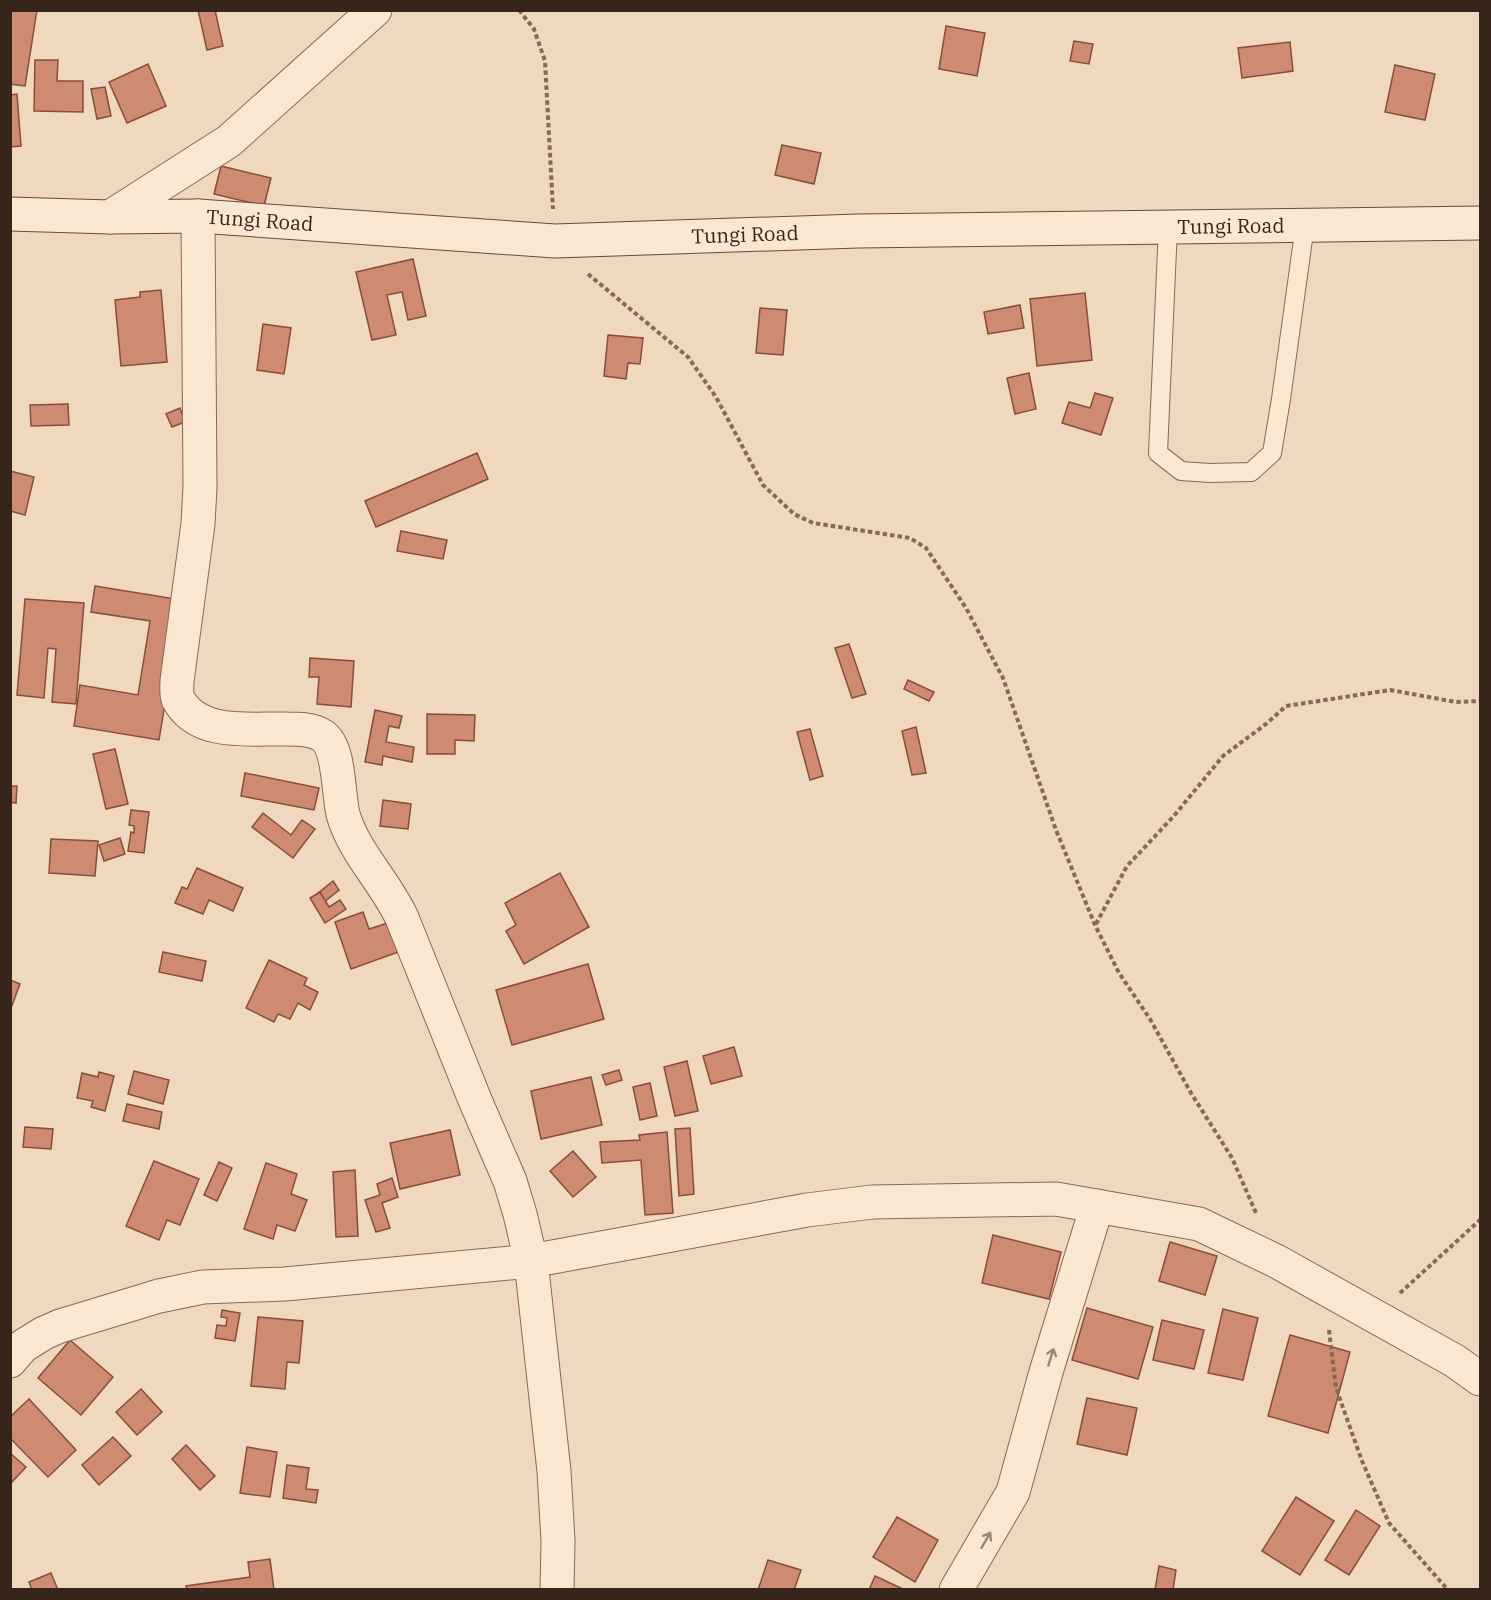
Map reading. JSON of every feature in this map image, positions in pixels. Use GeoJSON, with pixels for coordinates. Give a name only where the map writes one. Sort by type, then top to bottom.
{"type":"FeatureCollection","features":[{"type":"Feature","properties":{"kind":"street"},"geometry":{"type":"LineString","coordinates":[[110,217],[228,141],[375,10]]}},
{"type":"Feature","properties":{"kind":"street","name":"Tungi Road"},"geometry":{"type":"LineString","coordinates":[[10,214],[110,217],[198,216],[552,240],[858,231],[1480,223]]}},
{"type":"Feature","properties":{"kind":"street"},"geometry":{"type":"LineString","coordinates":[[198,216],[200,487],[198,524],[177,681],[177,697],[190,714],[208,725],[306,730],[323,736],[332,748],[344,815],[351,833],[394,900],[402,918],[510,1181],[520,1214],[531,1261],[554,1471],[558,1541],[556,1590]]}},
{"type":"Feature","properties":{"kind":"street"},"geometry":{"type":"LineString","coordinates":[[10,1361],[23,1346],[60,1326],[159,1296],[203,1287],[285,1284],[531,1261],[807,1210],[872,1202],[1056,1198],[1199,1224],[1276,1261],[1455,1360],[1480,1379]]}},
{"type":"Feature","properties":{"kind":"street"},"geometry":{"type":"LineString","coordinates":[[956,1590],[1013,1492],[1046,1372],[1097,1206]]}},
{"type":"Feature","properties":{"kind":"lane"},"geometry":{"type":"LineString","coordinates":[[1168,227],[1158,453],[1181,471],[1210,473],[1251,472],[1272,453],[1305,225]]}},
{"type":"Feature","properties":{"kind":"path"},"geometry":{"type":"LineString","coordinates":[[519,10],[534,29],[544,61],[552,240],[688,357],[716,397],[764,485],[794,514],[813,523],[910,538],[926,548],[966,608],[1003,678],[1056,830],[1095,925],[1119,973],[1150,1019],[1191,1094],[1232,1158],[1276,1261]]}},
{"type":"Feature","properties":{"kind":"path"},"geometry":{"type":"LineString","coordinates":[[1095,925],[1127,866],[1173,817],[1223,756],[1286,706],[1390,690],[1456,702],[1480,701]]}},
{"type":"Feature","properties":{"kind":"path"},"geometry":{"type":"LineString","coordinates":[[1375,1316],[1480,1220]]}},
{"type":"Feature","properties":{"kind":"path"},"geometry":{"type":"LineString","coordinates":[[1323,1287],[1336,1388],[1362,1461],[1389,1523],[1448,1590]]}},
{"type":"Feature","properties":{"kind":"building"},"geometry":{"type":"Polygon","coordinates":[[[10,10],[37,10],[25,86],[10,84],[10,10]]]}},
{"type":"Feature","properties":{"kind":"building"},"geometry":{"type":"Polygon","coordinates":[[[198,10],[215,10],[223,46],[207,50],[198,10]]]}},
{"type":"Feature","properties":{"kind":"building"},"geometry":{"type":"Polygon","coordinates":[[[946,26],[985,33],[977,76],[939,69],[946,26]]]}},
{"type":"Feature","properties":{"kind":"building"},"geometry":{"type":"Polygon","coordinates":[[[1074,41],[1093,44],[1089,64],[1070,61],[1074,41]]]}},
{"type":"Feature","properties":{"kind":"building"},"geometry":{"type":"Polygon","coordinates":[[[1290,42],[1293,71],[1242,78],[1238,48],[1290,42]]]}},
{"type":"Feature","properties":{"kind":"building"},"geometry":{"type":"Polygon","coordinates":[[[35,60],[58,60],[57,81],[83,81],[83,112],[34,111],[35,60]]]}},
{"type":"Feature","properties":{"kind":"building"},"geometry":{"type":"Polygon","coordinates":[[[148,64],[166,106],[127,123],[109,82],[148,64]]]}},
{"type":"Feature","properties":{"kind":"building"},"geometry":{"type":"Polygon","coordinates":[[[1395,65],[1435,74],[1425,120],[1385,112],[1395,65]]]}},
{"type":"Feature","properties":{"kind":"building"},"geometry":{"type":"Polygon","coordinates":[[[105,87],[111,116],[97,119],[91,89],[105,87]]]}},
{"type":"Feature","properties":{"kind":"building"},"geometry":{"type":"Polygon","coordinates":[[[17,94],[21,146],[10,147],[10,95],[17,94]]]}},
{"type":"Feature","properties":{"kind":"building"},"geometry":{"type":"Polygon","coordinates":[[[782,145],[821,153],[814,184],[775,175],[782,145]]]}},
{"type":"Feature","properties":{"kind":"building"},"geometry":{"type":"Polygon","coordinates":[[[221,166],[271,178],[264,206],[214,194],[221,166]]]}},
{"type":"Feature","properties":{"kind":"building"},"geometry":{"type":"Polygon","coordinates":[[[413,259],[426,316],[408,320],[402,292],[387,295],[396,335],[372,340],[356,272],[413,259]]]}},
{"type":"Feature","properties":{"kind":"building"},"geometry":{"type":"Polygon","coordinates":[[[161,290],[167,362],[121,366],[115,300],[140,297],[140,292],[161,290]]]}},
{"type":"Feature","properties":{"kind":"building"},"geometry":{"type":"Polygon","coordinates":[[[1085,293],[1092,360],[1037,366],[1030,299],[1085,293]]]}},
{"type":"Feature","properties":{"kind":"building"},"geometry":{"type":"Polygon","coordinates":[[[1020,305],[1024,328],[988,334],[984,312],[1020,305]]]}},
{"type":"Feature","properties":{"kind":"building"},"geometry":{"type":"Polygon","coordinates":[[[760,308],[787,310],[783,355],[756,353],[760,308]]]}},
{"type":"Feature","properties":{"kind":"building"},"geometry":{"type":"Polygon","coordinates":[[[263,324],[291,328],[284,374],[257,370],[263,324]]]}},
{"type":"Feature","properties":{"kind":"building"},"geometry":{"type":"Polygon","coordinates":[[[608,335],[643,338],[640,364],[628,363],[626,379],[604,376],[608,335]]]}},
{"type":"Feature","properties":{"kind":"building"},"geometry":{"type":"Polygon","coordinates":[[[1029,373],[1036,409],[1015,414],[1007,378],[1029,373]]]}},
{"type":"Feature","properties":{"kind":"building"},"geometry":{"type":"Polygon","coordinates":[[[1095,393],[1113,398],[1101,435],[1062,423],[1069,402],[1090,408],[1095,393]]]}},
{"type":"Feature","properties":{"kind":"building"},"geometry":{"type":"Polygon","coordinates":[[[68,404],[69,425],[31,426],[30,405],[68,404]]]}},
{"type":"Feature","properties":{"kind":"building"},"geometry":{"type":"Polygon","coordinates":[[[180,408],[185,422],[172,427],[166,414],[180,408]]]}},
{"type":"Feature","properties":{"kind":"building"},"geometry":{"type":"Polygon","coordinates":[[[477,453],[488,479],[376,527],[365,501],[477,453]]]}},
{"type":"Feature","properties":{"kind":"building"},"geometry":{"type":"Polygon","coordinates":[[[10,471],[34,477],[25,515],[10,511],[10,471]]]}},
{"type":"Feature","properties":{"kind":"building"},"geometry":{"type":"Polygon","coordinates":[[[401,531],[447,540],[443,559],[397,551],[401,531]]]}},
{"type":"Feature","properties":{"kind":"building"},"geometry":{"type":"Polygon","coordinates":[[[95,586],[182,600],[159,740],[74,726],[80,685],[138,695],[150,621],[91,612],[95,586]]]}},
{"type":"Feature","properties":{"kind":"building"},"geometry":{"type":"Polygon","coordinates":[[[25,599],[84,603],[76,704],[52,702],[56,649],[48,648],[44,698],[17,695],[25,599]]]}},
{"type":"Feature","properties":{"kind":"building"},"geometry":{"type":"Polygon","coordinates":[[[849,644],[866,694],[852,698],[835,648],[849,644]]]}},
{"type":"Feature","properties":{"kind":"building"},"geometry":{"type":"Polygon","coordinates":[[[310,658],[354,661],[351,707],[317,704],[319,677],[309,677],[310,658]]]}},
{"type":"Feature","properties":{"kind":"building"},"geometry":{"type":"Polygon","coordinates":[[[908,680],[934,692],[929,701],[904,689],[908,680]]]}},
{"type":"Feature","properties":{"kind":"building"},"geometry":{"type":"Polygon","coordinates":[[[375,710],[402,716],[399,728],[389,726],[386,742],[414,747],[412,762],[383,756],[382,765],[365,762],[375,710]]]}},
{"type":"Feature","properties":{"kind":"building"},"geometry":{"type":"Polygon","coordinates":[[[427,714],[475,715],[474,741],[455,740],[455,754],[427,754],[427,714]]]}},
{"type":"Feature","properties":{"kind":"building"},"geometry":{"type":"Polygon","coordinates":[[[916,727],[926,773],[912,775],[902,731],[916,727]]]}},
{"type":"Feature","properties":{"kind":"building"},"geometry":{"type":"Polygon","coordinates":[[[810,729],[823,776],[810,780],[797,732],[810,729]]]}},
{"type":"Feature","properties":{"kind":"building"},"geometry":{"type":"Polygon","coordinates":[[[115,749],[128,804],[106,809],[93,754],[115,749]]]}},
{"type":"Feature","properties":{"kind":"building"},"geometry":{"type":"Polygon","coordinates":[[[245,773],[319,788],[314,810],[241,796],[245,773]]]}},
{"type":"Feature","properties":{"kind":"building"},"geometry":{"type":"Polygon","coordinates":[[[10,786],[17,786],[16,803],[10,802],[10,786]]]}},
{"type":"Feature","properties":{"kind":"building"},"geometry":{"type":"Polygon","coordinates":[[[383,800],[411,804],[408,829],[380,826],[383,800]]]}},
{"type":"Feature","properties":{"kind":"building"},"geometry":{"type":"Polygon","coordinates":[[[131,810],[149,812],[144,853],[128,851],[131,832],[134,833],[134,826],[129,825],[131,810]]]}},
{"type":"Feature","properties":{"kind":"building"},"geometry":{"type":"Polygon","coordinates":[[[263,813],[291,835],[302,820],[315,829],[293,858],[252,827],[263,813]]]}},
{"type":"Feature","properties":{"kind":"building"},"geometry":{"type":"Polygon","coordinates":[[[120,838],[125,854],[104,861],[99,845],[120,838]]]}},
{"type":"Feature","properties":{"kind":"building"},"geometry":{"type":"Polygon","coordinates":[[[51,839],[98,841],[95,876],[49,873],[51,839]]]}},
{"type":"Feature","properties":{"kind":"building"},"geometry":{"type":"Polygon","coordinates":[[[197,868],[243,888],[233,911],[209,900],[203,914],[175,903],[182,887],[187,889],[197,868]]]}},
{"type":"Feature","properties":{"kind":"building"},"geometry":{"type":"Polygon","coordinates":[[[560,873],[589,927],[524,964],[506,931],[516,925],[505,903],[560,873]]]}},
{"type":"Feature","properties":{"kind":"building"},"geometry":{"type":"Polygon","coordinates":[[[333,881],[339,890],[323,903],[317,894],[333,881]]]}},
{"type":"Feature","properties":{"kind":"building"},"geometry":{"type":"Polygon","coordinates":[[[320,892],[329,907],[340,900],[346,909],[325,923],[310,898],[320,892]]]}},
{"type":"Feature","properties":{"kind":"building"},"geometry":{"type":"Polygon","coordinates":[[[363,912],[369,929],[391,922],[401,951],[351,969],[335,922],[363,912]]]}},
{"type":"Feature","properties":{"kind":"building"},"geometry":{"type":"Polygon","coordinates":[[[163,952],[206,961],[202,981],[159,972],[163,952]]]}},
{"type":"Feature","properties":{"kind":"building"},"geometry":{"type":"Polygon","coordinates":[[[269,960],[307,978],[304,985],[318,992],[310,1010],[298,1003],[290,1019],[278,1014],[274,1022],[246,1008],[269,960]]]}},
{"type":"Feature","properties":{"kind":"building"},"geometry":{"type":"Polygon","coordinates":[[[588,964],[604,1019],[512,1045],[496,990],[588,964]]]}},
{"type":"Feature","properties":{"kind":"building"},"geometry":{"type":"Polygon","coordinates":[[[10,980],[20,984],[10,1011],[10,980]]]}},
{"type":"Feature","properties":{"kind":"building"},"geometry":{"type":"Polygon","coordinates":[[[734,1047],[742,1076],[711,1084],[703,1056],[734,1047]]]}},
{"type":"Feature","properties":{"kind":"building"},"geometry":{"type":"Polygon","coordinates":[[[687,1061],[698,1111],[675,1116],[664,1067],[687,1061]]]}},
{"type":"Feature","properties":{"kind":"building"},"geometry":{"type":"Polygon","coordinates":[[[619,1070],[622,1080],[606,1085],[602,1075],[619,1070]]]}},
{"type":"Feature","properties":{"kind":"building"},"geometry":{"type":"Polygon","coordinates":[[[134,1071],[169,1080],[163,1104],[128,1094],[134,1071]]]}},
{"type":"Feature","properties":{"kind":"building"},"geometry":{"type":"Polygon","coordinates":[[[99,1072],[114,1076],[105,1111],[91,1107],[93,1101],[77,1098],[82,1073],[98,1077],[99,1072]]]}},
{"type":"Feature","properties":{"kind":"building"},"geometry":{"type":"Polygon","coordinates":[[[591,1077],[602,1125],[541,1139],[531,1091],[591,1077]]]}},
{"type":"Feature","properties":{"kind":"building"},"geometry":{"type":"Polygon","coordinates":[[[650,1083],[657,1116],[640,1120],[633,1087],[650,1083]]]}},
{"type":"Feature","properties":{"kind":"building"},"geometry":{"type":"Polygon","coordinates":[[[127,1104],[162,1112],[159,1129],[123,1121],[127,1104]]]}},
{"type":"Feature","properties":{"kind":"building"},"geometry":{"type":"Polygon","coordinates":[[[25,1127],[53,1129],[51,1149],[23,1147],[25,1127]]]}},
{"type":"Feature","properties":{"kind":"building"},"geometry":{"type":"Polygon","coordinates":[[[690,1128],[694,1194],[679,1196],[675,1129],[690,1128]]]}},
{"type":"Feature","properties":{"kind":"building"},"geometry":{"type":"Polygon","coordinates":[[[450,1130],[460,1175],[400,1189],[390,1143],[450,1130]]]}},
{"type":"Feature","properties":{"kind":"building"},"geometry":{"type":"Polygon","coordinates":[[[667,1132],[673,1213],[645,1215],[641,1160],[602,1163],[600,1142],[640,1140],[639,1135],[667,1132]]]}},
{"type":"Feature","properties":{"kind":"building"},"geometry":{"type":"Polygon","coordinates":[[[573,1151],[596,1177],[573,1197],[550,1171],[573,1151]]]}},
{"type":"Feature","properties":{"kind":"building"},"geometry":{"type":"Polygon","coordinates":[[[154,1161],[199,1179],[180,1225],[167,1220],[159,1240],[126,1226],[154,1161]]]}},
{"type":"Feature","properties":{"kind":"building"},"geometry":{"type":"Polygon","coordinates":[[[219,1162],[232,1168],[217,1201],[204,1195],[219,1162]]]}},
{"type":"Feature","properties":{"kind":"building"},"geometry":{"type":"Polygon","coordinates":[[[266,1163],[297,1174],[291,1194],[307,1200],[295,1231],[277,1225],[273,1239],[244,1229],[266,1163]]]}},
{"type":"Feature","properties":{"kind":"building"},"geometry":{"type":"Polygon","coordinates":[[[355,1170],[358,1236],[336,1237],[333,1172],[355,1170]]]}},
{"type":"Feature","properties":{"kind":"building"},"geometry":{"type":"Polygon","coordinates":[[[392,1178],[398,1197],[382,1203],[390,1228],[376,1232],[365,1200],[380,1195],[377,1184],[392,1178]]]}},
{"type":"Feature","properties":{"kind":"building"},"geometry":{"type":"Polygon","coordinates":[[[993,1235],[1061,1252],[1049,1299],[982,1283],[993,1235]]]}},
{"type":"Feature","properties":{"kind":"building"},"geometry":{"type":"Polygon","coordinates":[[[1170,1242],[1217,1256],[1205,1295],[1159,1281],[1170,1242]]]}},
{"type":"Feature","properties":{"kind":"building"},"geometry":{"type":"Polygon","coordinates":[[[1087,1308],[1153,1327],[1138,1379],[1072,1360],[1087,1308]]]}},
{"type":"Feature","properties":{"kind":"building"},"geometry":{"type":"Polygon","coordinates":[[[1223,1309],[1258,1318],[1243,1380],[1208,1373],[1223,1309]]]}},
{"type":"Feature","properties":{"kind":"building"},"geometry":{"type":"Polygon","coordinates":[[[222,1310],[240,1313],[235,1341],[215,1338],[217,1325],[226,1326],[227,1318],[221,1317],[222,1310]]]}},
{"type":"Feature","properties":{"kind":"building"},"geometry":{"type":"Polygon","coordinates":[[[258,1317],[303,1321],[299,1363],[287,1362],[285,1389],[251,1386],[258,1317]]]}},
{"type":"Feature","properties":{"kind":"building"},"geometry":{"type":"Polygon","coordinates":[[[1162,1320],[1204,1330],[1194,1369],[1153,1360],[1162,1320]]]}},
{"type":"Feature","properties":{"kind":"building"},"geometry":{"type":"Polygon","coordinates":[[[1290,1335],[1350,1352],[1328,1433],[1268,1416],[1290,1335]]]}},
{"type":"Feature","properties":{"kind":"building"},"geometry":{"type":"Polygon","coordinates":[[[70,1340],[113,1377],[81,1415],[38,1378],[70,1340]]]}},
{"type":"Feature","properties":{"kind":"building"},"geometry":{"type":"Polygon","coordinates":[[[141,1389],[162,1412],[137,1435],[116,1412],[141,1389]]]}},
{"type":"Feature","properties":{"kind":"building"},"geometry":{"type":"Polygon","coordinates":[[[1087,1398],[1137,1408],[1127,1455],[1077,1444],[1087,1398]]]}},
{"type":"Feature","properties":{"kind":"building"},"geometry":{"type":"Polygon","coordinates":[[[29,1399],[76,1450],[48,1477],[10,1438],[10,1417],[29,1399]]]}},
{"type":"Feature","properties":{"kind":"building"},"geometry":{"type":"Polygon","coordinates":[[[113,1437],[131,1456],[99,1485],[82,1465],[113,1437]]]}},
{"type":"Feature","properties":{"kind":"building"},"geometry":{"type":"Polygon","coordinates":[[[186,1445],[215,1476],[200,1490],[172,1459],[186,1445]]]}},
{"type":"Feature","properties":{"kind":"building"},"geometry":{"type":"Polygon","coordinates":[[[247,1447],[277,1452],[270,1497],[240,1493],[247,1447]]]}},
{"type":"Feature","properties":{"kind":"building"},"geometry":{"type":"Polygon","coordinates":[[[10,1453],[26,1467],[10,1484],[10,1453]]]}},
{"type":"Feature","properties":{"kind":"building"},"geometry":{"type":"Polygon","coordinates":[[[287,1465],[309,1468],[306,1489],[318,1490],[316,1503],[283,1498],[287,1465]]]}},
{"type":"Feature","properties":{"kind":"building"},"geometry":{"type":"Polygon","coordinates":[[[1296,1497],[1334,1521],[1300,1575],[1262,1551],[1296,1497]]]}},
{"type":"Feature","properties":{"kind":"building"},"geometry":{"type":"Polygon","coordinates":[[[1356,1510],[1380,1526],[1349,1575],[1325,1560],[1356,1510]]]}},
{"type":"Feature","properties":{"kind":"building"},"geometry":{"type":"Polygon","coordinates":[[[897,1517],[938,1540],[915,1582],[873,1557],[897,1517]]]}},
{"type":"Feature","properties":{"kind":"building"},"geometry":{"type":"Polygon","coordinates":[[[270,1559],[274,1590],[187,1590],[186,1586],[250,1577],[248,1562],[270,1559]]]}},
{"type":"Feature","properties":{"kind":"building"},"geometry":{"type":"Polygon","coordinates":[[[768,1560],[801,1570],[794,1590],[758,1590],[768,1560]]]}},
{"type":"Feature","properties":{"kind":"building"},"geometry":{"type":"Polygon","coordinates":[[[1159,1566],[1176,1570],[1173,1590],[1155,1590],[1159,1566]]]}},
{"type":"Feature","properties":{"kind":"building"},"geometry":{"type":"Polygon","coordinates":[[[51,1573],[58,1590],[32,1590],[29,1582],[51,1573]]]}},
{"type":"Feature","properties":{"kind":"building"},"geometry":{"type":"Polygon","coordinates":[[[875,1576],[905,1590],[869,1590],[875,1576]]]}}]}
